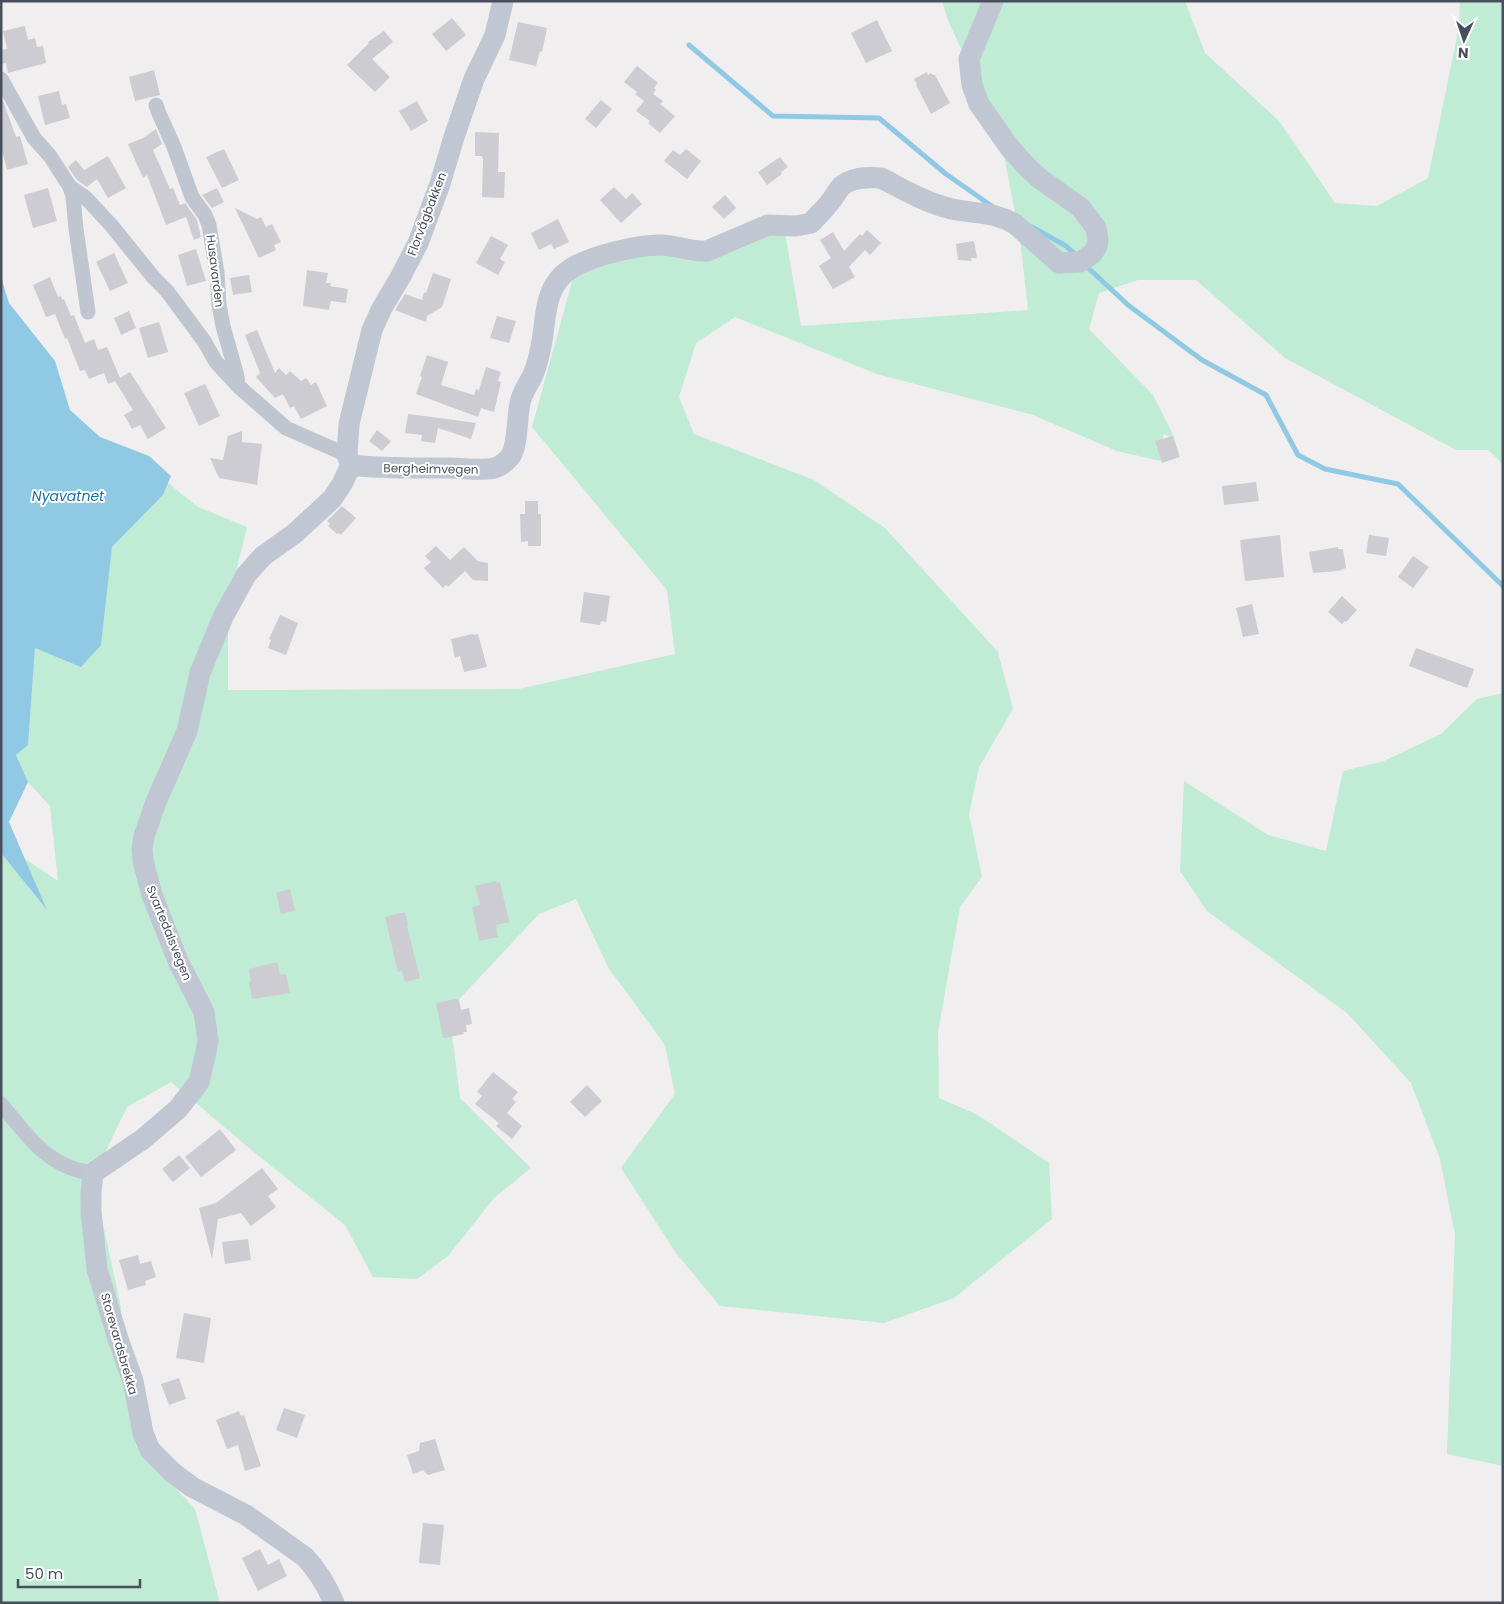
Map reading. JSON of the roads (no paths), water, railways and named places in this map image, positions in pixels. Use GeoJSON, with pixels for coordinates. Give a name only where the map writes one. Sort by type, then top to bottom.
{"type":"FeatureCollection","features":[{"type":"Feature","properties":{"kind":"street","name":"Florvågbakken"},"geometry":{"type":"LineString","coordinates":[[349,460],[351,413],[357,396],[372,330],[382,308],[418,244],[474,80],[495,35],[503,1]]}},
{"type":"Feature","properties":{"kind":"street","name":"Bergheimvegen"},"geometry":{"type":"LineString","coordinates":[[349,460],[376,468],[461,468],[488,470],[504,464],[514,450],[521,398],[534,373],[538,360],[546,306],[551,290],[558,280],[571,269],[589,260],[639,247],[664,246],[697,252],[707,251],[768,225],[796,226],[811,223],[845,183],[856,179],[881,178],[927,202],[958,211],[990,214],[1008,220],[1059,263],[1080,262],[1085,259],[1092,254],[1096,246],[1098,240],[1096,228],[1081,208],[1032,172],[1010,148],[979,104],[972,85],[969,59],[993,1]]}},
{"type":"Feature","properties":{"kind":"street"},"geometry":{"type":"LineString","coordinates":[[1,79],[34,138],[50,156],[70,187],[73,196],[88,312]]}},
{"type":"Feature","properties":{"kind":"street","name":"Husavarden"},"geometry":{"type":"LineString","coordinates":[[156,105],[192,197],[205,215],[209,225],[218,272],[219,304],[238,386]]}},
{"type":"Feature","properties":{"kind":"street"},"geometry":{"type":"LineString","coordinates":[[70,187],[86,198],[167,291],[204,340],[216,362],[238,386],[286,428],[349,460]]}},
{"type":"Feature","properties":{"kind":"street","name":"Svartedalsvegen"},"geometry":{"type":"LineString","coordinates":[[93,1173],[144,1139],[178,1109],[199,1082],[208,1040],[204,1012],[178,961],[152,895],[143,860],[144,836],[156,802],[187,731],[200,673],[223,617],[246,575],[263,556],[294,534],[332,500],[342,484],[349,460]]}},
{"type":"Feature","properties":{"kind":"street"},"geometry":{"type":"LineString","coordinates":[[1,1104],[34,1144],[48,1155],[74,1170],[93,1173]]}},
{"type":"Feature","properties":{"kind":"street","name":"Storevardsbrekka"},"geometry":{"type":"LineString","coordinates":[[93,1173],[91,1212],[97,1269],[133,1381],[143,1433],[150,1450],[172,1472],[192,1487],[246,1515],[306,1557],[334,1603]]}},
{"type":"Feature","properties":{"kind":"water","name":"Nyavatnet"},"geometry":{"type":"Polygon","coordinates":[[[1,277],[9,303],[55,361],[70,410],[100,437],[149,456],[171,476],[163,495],[112,547],[101,645],[81,667],[35,648],[28,745],[16,755],[28,782],[9,822],[47,910],[1,853],[1,277]]]}},
{"type":"Feature","properties":{"kind":"waterway"},"geometry":{"type":"LineString","coordinates":[[689,45],[773,116],[879,118],[946,174],[993,207]]}},
{"type":"Feature","properties":{"kind":"waterway"},"geometry":{"type":"LineString","coordinates":[[1032,227],[1066,246],[1077,256]]}},
{"type":"Feature","properties":{"kind":"waterway"},"geometry":{"type":"LineString","coordinates":[[1084,264],[1128,305],[1202,360],[1266,395],[1298,455],[1325,469],[1398,484],[1503,586]]}}]}
